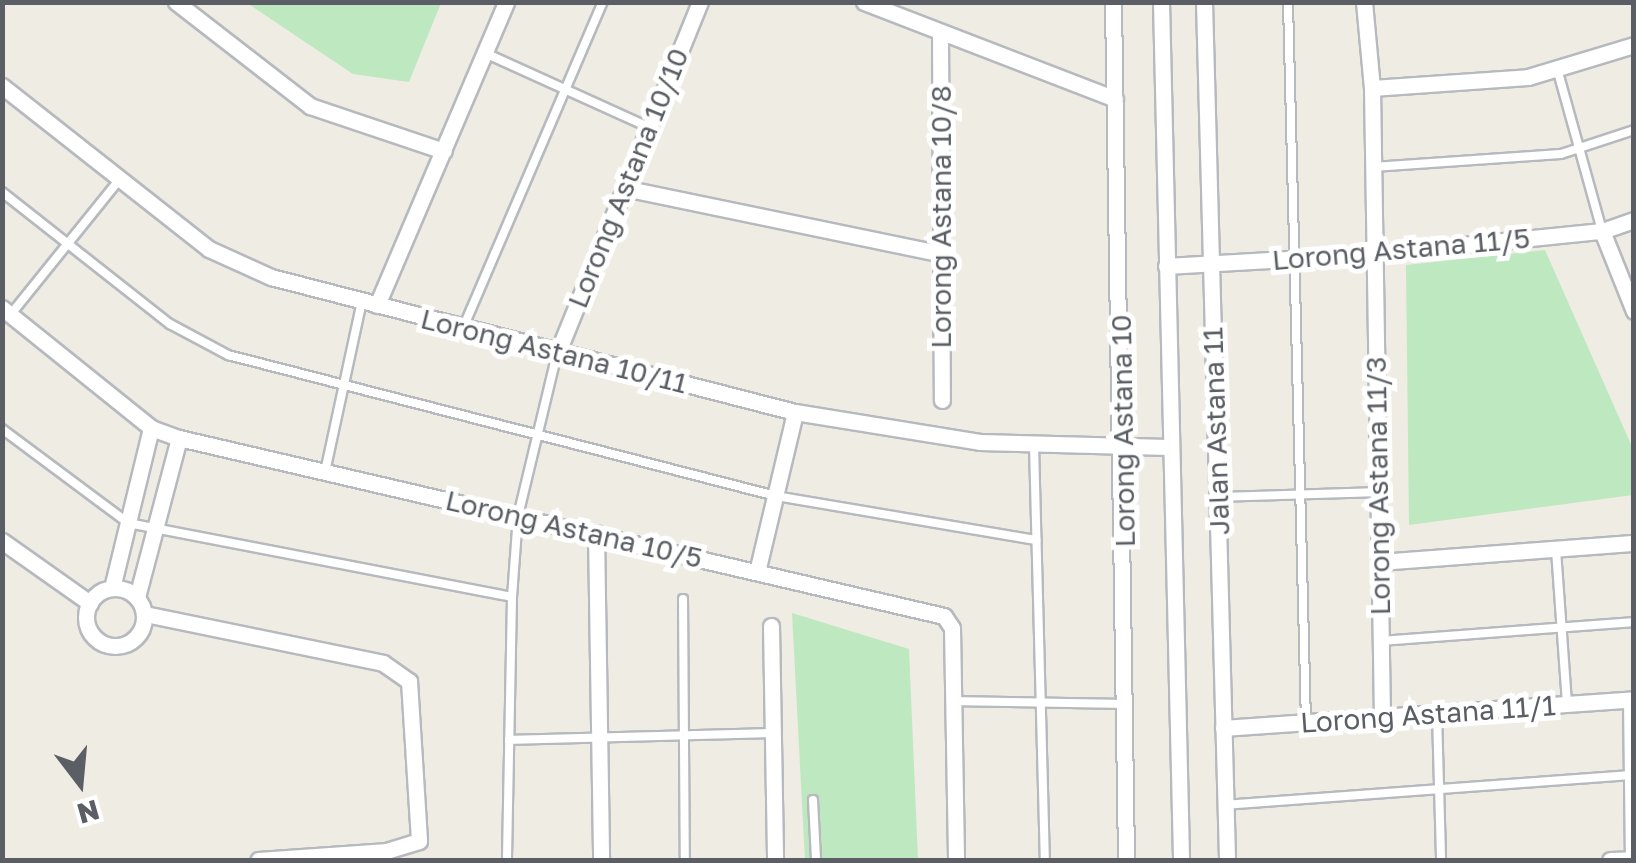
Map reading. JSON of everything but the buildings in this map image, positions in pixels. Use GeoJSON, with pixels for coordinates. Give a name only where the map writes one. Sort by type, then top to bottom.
{"type":"FeatureCollection","features":[{"type":"Feature","properties":{"kind":"street"},"geometry":{"type":"LineString","coordinates":[[176,2],[310,106],[444,151]]}},
{"type":"Feature","properties":{"kind":"street"},"geometry":{"type":"LineString","coordinates":[[370,303],[444,151],[506,2]]}},
{"type":"Feature","properties":{"kind":"street","name":"Lorong Astana 10/10"},"geometry":{"type":"LineString","coordinates":[[557,354],[700,2]]}},
{"type":"Feature","properties":{"kind":"street"},"geometry":{"type":"LineString","coordinates":[[864,2],[1115,98]]}},
{"type":"Feature","properties":{"kind":"street","name":"Lorong Astana 10"},"geometry":{"type":"LineString","coordinates":[[1113,2],[1128,704],[1126,860]]}},
{"type":"Feature","properties":{"kind":"street"},"geometry":{"type":"LineString","coordinates":[[1161,2],[1168,448],[1181,860]]}},
{"type":"Feature","properties":{"kind":"street","name":"Jalan Astana 11"},"geometry":{"type":"LineString","coordinates":[[1204,2],[1226,860]]}},
{"type":"Feature","properties":{"kind":"street","name":"Lorong Astana 11/3"},"geometry":{"type":"LineString","coordinates":[[1364,2],[1372,88],[1370,167],[1382,718]]}},
{"type":"Feature","properties":{"kind":"street","name":"Lorong Astana 10/8"},"geometry":{"type":"LineString","coordinates":[[940,34],[942,400]]}},
{"type":"Feature","properties":{"kind":"street"},"geometry":{"type":"LineString","coordinates":[[1372,88],[1558,72],[1634,45]]}},
{"type":"Feature","properties":{"kind":"street","name":"Lorong Astana 10/11"},"geometry":{"type":"LineString","coordinates":[[2,86],[235,264],[557,354],[795,412],[1034,445],[1168,448]]}},
{"type":"Feature","properties":{"kind":"street"},"geometry":{"type":"LineString","coordinates":[[624,188],[942,254]]}},
{"type":"Feature","properties":{"kind":"street","name":"Lorong Astana 11/5"},"geometry":{"type":"LineString","coordinates":[[1166,266],[1374,254],[1602,231],[1634,220]]}},
{"type":"Feature","properties":{"kind":"street"},"geometry":{"type":"LineString","coordinates":[[1602,231],[1634,311]]}},
{"type":"Feature","properties":{"kind":"street","name":"Lorong Astana 10/5"},"geometry":{"type":"LineString","coordinates":[[7,311],[151,428],[179,438],[944,616],[952,628],[956,860]]}},
{"type":"Feature","properties":{"kind":"street"},"geometry":{"type":"LineString","coordinates":[[757,572],[795,412]]}},
{"type":"Feature","properties":{"kind":"street"},"geometry":{"type":"LineString","coordinates":[[90,602],[112,588],[151,428]]}},
{"type":"Feature","properties":{"kind":"street"},"geometry":{"type":"LineString","coordinates":[[90,602],[88,629],[110,646],[135,639],[145,614],[137,597],[179,438]]}},
{"type":"Feature","properties":{"kind":"street"},"geometry":{"type":"LineString","coordinates":[[596,533],[601,860]]}},
{"type":"Feature","properties":{"kind":"street"},"geometry":{"type":"LineString","coordinates":[[2,541],[90,602]]}},
{"type":"Feature","properties":{"kind":"street"},"geometry":{"type":"LineString","coordinates":[[1380,562],[1634,543]]}},
{"type":"Feature","properties":{"kind":"street"},"geometry":{"type":"LineString","coordinates":[[112,588],[137,597]]}},
{"type":"Feature","properties":{"kind":"street"},"geometry":{"type":"LineString","coordinates":[[145,614],[383,663],[409,682],[419,841],[387,852],[258,860]]}},
{"type":"Feature","properties":{"kind":"street"},"geometry":{"type":"LineString","coordinates":[[771,626],[775,860]]}},
{"type":"Feature","properties":{"kind":"street","name":"Lorong Astana 11/1"},"geometry":{"type":"LineString","coordinates":[[1223,728],[1631,699]]}},
{"type":"Feature","properties":{"kind":"street"},"geometry":{"type":"LineString","coordinates":[[1610,860],[1632,859]]}},
{"type":"Feature","properties":{"kind":"lane"},"geometry":{"type":"LineString","coordinates":[[463,328],[603,2]]}},
{"type":"Feature","properties":{"kind":"lane"},"geometry":{"type":"LineString","coordinates":[[1288,2],[1306,724]]}},
{"type":"Feature","properties":{"kind":"lane"},"geometry":{"type":"LineString","coordinates":[[486,53],[648,128]]}},
{"type":"Feature","properties":{"kind":"lane"},"geometry":{"type":"LineString","coordinates":[[1558,72],[1602,231]]}},
{"type":"Feature","properties":{"kind":"lane"},"geometry":{"type":"LineString","coordinates":[[1370,167],[1579,150],[1634,130]]}},
{"type":"Feature","properties":{"kind":"lane"},"geometry":{"type":"LineString","coordinates":[[7,311],[120,179]]}},
{"type":"Feature","properties":{"kind":"lane"},"geometry":{"type":"LineString","coordinates":[[2,192],[196,341],[341,383],[538,431],[776,496],[1036,540]]}},
{"type":"Feature","properties":{"kind":"lane"},"geometry":{"type":"LineString","coordinates":[[324,472],[341,383],[370,303]]}},
{"type":"Feature","properties":{"kind":"lane"},"geometry":{"type":"LineString","coordinates":[[506,860],[512,597],[518,516],[557,354]]}},
{"type":"Feature","properties":{"kind":"lane"},"geometry":{"type":"LineString","coordinates":[[2,429],[128,524],[154,532],[512,597]]}},
{"type":"Feature","properties":{"kind":"lane"},"geometry":{"type":"LineString","coordinates":[[1034,445],[1045,860]]}},
{"type":"Feature","properties":{"kind":"lane"},"geometry":{"type":"LineString","coordinates":[[1218,497],[1376,492]]}},
{"type":"Feature","properties":{"kind":"lane"},"geometry":{"type":"LineString","coordinates":[[1556,550],[1566,704]]}},
{"type":"Feature","properties":{"kind":"lane"},"geometry":{"type":"LineString","coordinates":[[684,598],[685,860]]}},
{"type":"Feature","properties":{"kind":"lane"},"geometry":{"type":"LineString","coordinates":[[1381,641],[1634,622]]}},
{"type":"Feature","properties":{"kind":"lane"},"geometry":{"type":"LineString","coordinates":[[1631,699],[1632,859]]}},
{"type":"Feature","properties":{"kind":"lane"},"geometry":{"type":"LineString","coordinates":[[954,701],[1128,704]]}},
{"type":"Feature","properties":{"kind":"lane"},"geometry":{"type":"LineString","coordinates":[[1438,714],[1441,860]]}},
{"type":"Feature","properties":{"kind":"lane"},"geometry":{"type":"LineString","coordinates":[[509,740],[598,734],[770,732]]}},
{"type":"Feature","properties":{"kind":"lane"},"geometry":{"type":"LineString","coordinates":[[1224,805],[1631,775]]}},
{"type":"Feature","properties":{"kind":"lane"},"geometry":{"type":"LineString","coordinates":[[813,800],[816,860]]}},
{"type":"Feature","properties":{"kind":"green space"},"geometry":{"type":"Polygon","coordinates":[[[441,2],[409,82],[353,74],[247,3],[441,2]]]}},
{"type":"Feature","properties":{"kind":"green space"},"geometry":{"type":"Polygon","coordinates":[[[1545,250],[1633,449],[1633,495],[1409,525],[1406,265],[1545,250]]]}},
{"type":"Feature","properties":{"kind":"green space"},"geometry":{"type":"Polygon","coordinates":[[[792,613],[909,649],[918,860],[805,860],[792,613]]]}}]}
